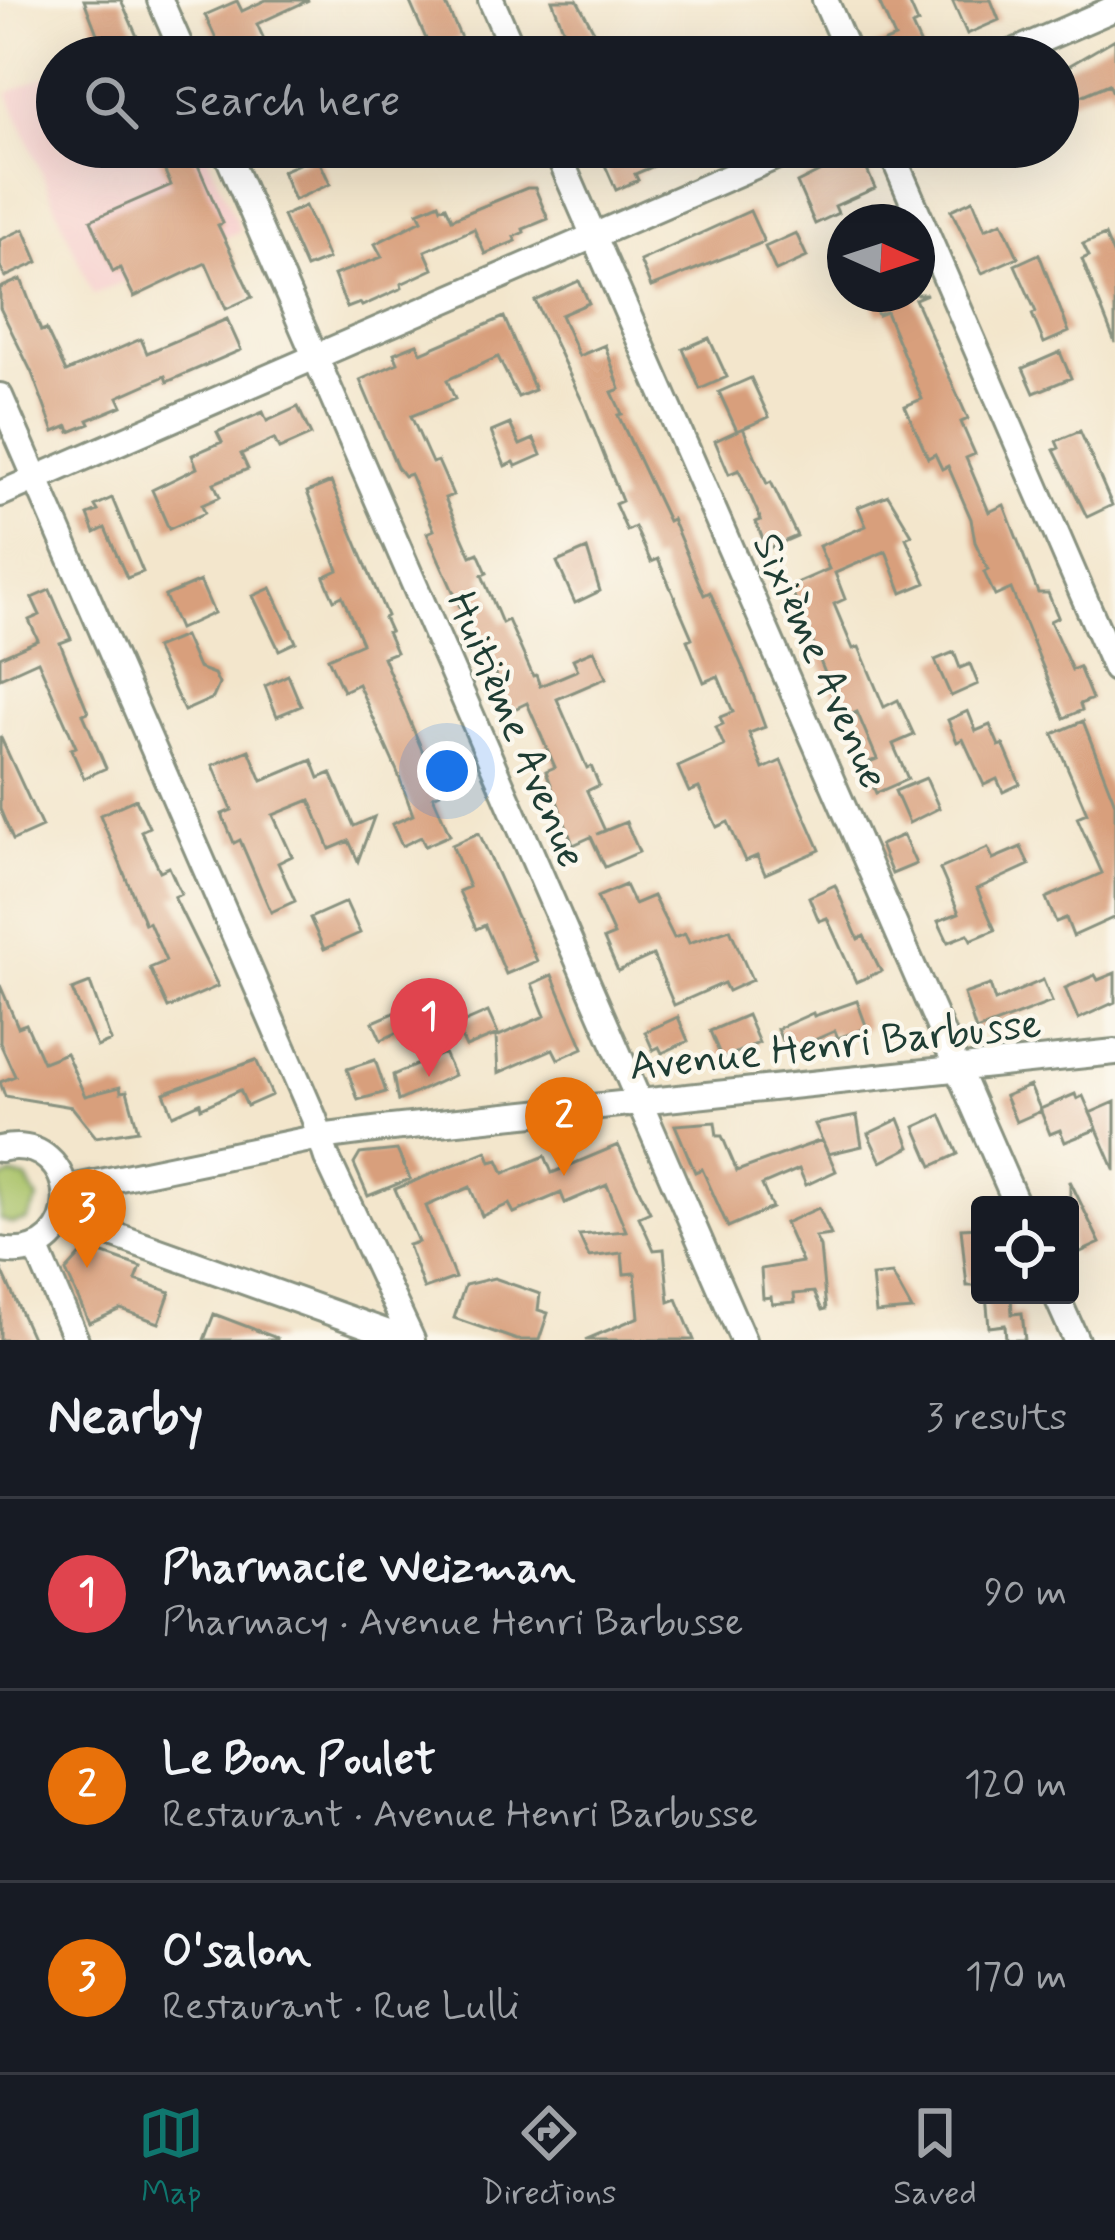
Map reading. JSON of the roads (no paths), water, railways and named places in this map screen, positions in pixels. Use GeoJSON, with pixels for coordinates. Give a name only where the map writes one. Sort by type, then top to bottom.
{"type":"FeatureCollection","features":[{"type":"Feature","properties":{"kind":"street"},"geometry":{"type":"LineString","coordinates":[[160,0],[176,36]]}},
{"type":"Feature","properties":{"kind":"street"},"geometry":{"type":"LineString","coordinates":[[491,0],[507,36]]}},
{"type":"Feature","properties":{"kind":"street"},"geometry":{"type":"LineString","coordinates":[[825,0],[841,36]]}},
{"type":"Feature","properties":{"kind":"street"},"geometry":{"type":"LineString","coordinates":[[1050,36],[1115,8]]}},
{"type":"Feature","properties":{"kind":"street","name":"Huitième Avenue"},"geometry":{"type":"LineString","coordinates":[[233,168],[743,1340]]}},
{"type":"Feature","properties":{"kind":"street","name":"Sixième Avenue"},"geometry":{"type":"LineString","coordinates":[[564,168],[1013,1196]]}},
{"type":"Feature","properties":{"kind":"street"},"geometry":{"type":"LineString","coordinates":[[0,494],[750,168]]}},
{"type":"Feature","properties":{"kind":"street"},"geometry":{"type":"LineString","coordinates":[[898,168],[1115,669]]}},
{"type":"Feature","properties":{"kind":"street"},"geometry":{"type":"LineString","coordinates":[[0,396],[410,1340]]}},
{"type":"Feature","properties":{"kind":"street","name":"Avenue Henri Barbusse"},"geometry":{"type":"LineString","coordinates":[[66,1189],[320,1137],[1115,1052]]}},
{"type":"Feature","properties":{"kind":"street"},"geometry":{"type":"LineString","coordinates":[[0,1149],[23,1147],[38,1152],[61,1174],[66,1189],[58,1229],[36,1247],[20,1252],[0,1250]]}},
{"type":"Feature","properties":{"kind":"street"},"geometry":{"type":"LineString","coordinates":[[64,1217],[410,1340]]}},
{"type":"Feature","properties":{"kind":"street"},"geometry":{"type":"LineString","coordinates":[[36,1247],[76,1340]]}},
{"type":"Feature","properties":{"kind":"street"},"geometry":{"type":"LineString","coordinates":[[1061,1304],[1076,1340]]}},
{"type":"Feature","properties":{"kind":"place","name":"Pharmacie Weizman"},"geometry":{"type":"Point","coordinates":[429,1077]}},
{"type":"Feature","properties":{"kind":"place","name":"Le Bon Poulet"},"geometry":{"type":"Point","coordinates":[564,1176]}},
{"type":"Feature","properties":{"kind":"place","name":"O'salon"},"geometry":{"type":"Point","coordinates":[87,1268]}}]}
